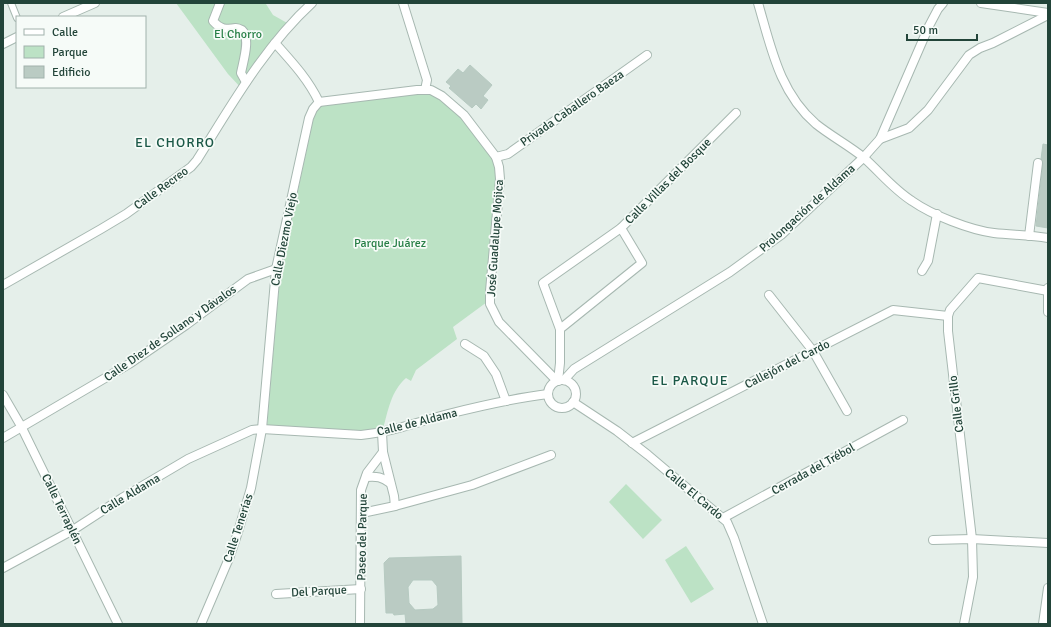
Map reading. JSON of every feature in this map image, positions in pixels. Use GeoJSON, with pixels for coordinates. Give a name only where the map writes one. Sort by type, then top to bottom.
{"type":"FeatureCollection","features":[{"type":"Feature","properties":{"kind":"street"},"geometry":{"type":"LineString","coordinates":[[11,3],[16,16]]}},
{"type":"Feature","properties":{"kind":"street"},"geometry":{"type":"LineString","coordinates":[[65,16],[95,3]]}},
{"type":"Feature","properties":{"kind":"street"},"geometry":{"type":"LineString","coordinates":[[220,3],[213,21],[221,28],[236,28],[242,31],[246,36],[246,48],[241,73],[246,82]]}},
{"type":"Feature","properties":{"kind":"street","name":"Calle Recreo"},"geometry":{"type":"LineString","coordinates":[[3,285],[96,233],[132,210],[197,160],[246,82],[275,43],[312,3]]}},
{"type":"Feature","properties":{"kind":"street"},"geometry":{"type":"LineString","coordinates":[[403,3],[427,80],[425,90]]}},
{"type":"Feature","properties":{"kind":"street"},"geometry":{"type":"LineString","coordinates":[[758,3],[776,65],[799,106],[816,123],[863,158],[890,184],[913,202],[937,214],[979,230],[994,233],[1048,238]]}},
{"type":"Feature","properties":{"kind":"street","name":"Prolongación de Aldama"},"geometry":{"type":"LineString","coordinates":[[560,381],[574,369],[752,257],[781,235],[863,158],[880,139],[929,26],[943,3]]}},
{"type":"Feature","properties":{"kind":"street"},"geometry":{"type":"LineString","coordinates":[[981,3],[995,4],[1048,14]]}},
{"type":"Feature","properties":{"kind":"street"},"geometry":{"type":"LineString","coordinates":[[880,139],[910,128],[923,115],[969,55],[1048,14]]}},
{"type":"Feature","properties":{"kind":"street"},"geometry":{"type":"LineString","coordinates":[[3,44],[16,38]]}},
{"type":"Feature","properties":{"kind":"street"},"geometry":{"type":"LineString","coordinates":[[275,43],[300,70],[311,85],[319,102]]}},
{"type":"Feature","properties":{"kind":"street","name":"Privada Caballero Baeza"},"geometry":{"type":"LineString","coordinates":[[496,157],[508,154],[647,55]]}},
{"type":"Feature","properties":{"kind":"street","name":"José Guadalupe Mojica"},"geometry":{"type":"LineString","coordinates":[[319,102],[417,90],[432,90],[442,96],[464,115],[496,157],[499,167],[500,179],[490,304],[499,322],[560,381]]}},
{"type":"Feature","properties":{"kind":"street","name":"Calle Diezmo Viejo"},"geometry":{"type":"LineString","coordinates":[[262,429],[276,269],[309,118],[313,109],[319,102]]}},
{"type":"Feature","properties":{"kind":"street","name":"Calle Villas del Bosque"},"geometry":{"type":"LineString","coordinates":[[560,330],[642,263],[621,228],[736,113]]}},
{"type":"Feature","properties":{"kind":"street"},"geometry":{"type":"LineString","coordinates":[[1029,236],[1038,163]]}},
{"type":"Feature","properties":{"kind":"street"},"geometry":{"type":"LineString","coordinates":[[922,271],[928,261],[937,214]]}},
{"type":"Feature","properties":{"kind":"street"},"geometry":{"type":"LineString","coordinates":[[560,381],[560,330],[543,283],[621,228]]}},
{"type":"Feature","properties":{"kind":"street","name":"Calle Diez de Sollano y Dávalos"},"geometry":{"type":"LineString","coordinates":[[3,438],[21,426],[129,364],[186,325],[248,279],[276,269]]}},
{"type":"Feature","properties":{"kind":"street"},"geometry":{"type":"LineString","coordinates":[[948,316],[950,310],[978,278],[1048,290],[1048,312]]}},
{"type":"Feature","properties":{"kind":"street"},"geometry":{"type":"LineString","coordinates":[[769,295],[813,351],[847,411]]}},
{"type":"Feature","properties":{"kind":"street","name":"Callejón del Cardo"},"geometry":{"type":"LineString","coordinates":[[632,443],[893,310],[948,316]]}},
{"type":"Feature","properties":{"kind":"street","name":"Calle Grillo"},"geometry":{"type":"LineString","coordinates":[[948,316],[948,331],[972,539],[972,577],[964,624]]}},
{"type":"Feature","properties":{"kind":"street"},"geometry":{"type":"LineString","coordinates":[[466,344],[484,356],[496,374],[506,401]]}},
{"type":"Feature","properties":{"kind":"street"},"geometry":{"type":"LineString","coordinates":[[560,381],[569,382],[574,388],[576,394],[573,402],[565,408],[556,407],[550,402],[548,394],[549,388],[552,384],[560,381]]}},
{"type":"Feature","properties":{"kind":"street","name":"Calle de Aldama"},"geometry":{"type":"LineString","coordinates":[[262,429],[361,434],[382,432],[448,414],[506,401],[548,394]]}},
{"type":"Feature","properties":{"kind":"street","name":"Calle Terraplén"},"geometry":{"type":"LineString","coordinates":[[3,395],[21,426],[118,624]]}},
{"type":"Feature","properties":{"kind":"street","name":"Calle El Cardo"},"geometry":{"type":"LineString","coordinates":[[573,402],[618,432],[727,522],[734,538],[763,624]]}},
{"type":"Feature","properties":{"kind":"street","name":"Cerrada del Trébol"},"geometry":{"type":"LineString","coordinates":[[723,518],[904,420]]}},
{"type":"Feature","properties":{"kind":"street","name":"Calle Aldama"},"geometry":{"type":"LineString","coordinates":[[3,568],[73,530],[122,498],[188,459],[252,430],[262,429]]}},
{"type":"Feature","properties":{"kind":"street","name":"Calle Tenerías"},"geometry":{"type":"LineString","coordinates":[[201,624],[230,556],[238,532],[250,488],[262,429]]}},
{"type":"Feature","properties":{"kind":"street"},"geometry":{"type":"LineString","coordinates":[[382,432],[383,452],[395,506]]}},
{"type":"Feature","properties":{"kind":"street","name":"Paseo del Parque"},"geometry":{"type":"LineString","coordinates":[[360,624],[362,490],[367,473],[383,452]]}},
{"type":"Feature","properties":{"kind":"street"},"geometry":{"type":"LineString","coordinates":[[362,513],[395,506],[472,485],[551,456]]}},
{"type":"Feature","properties":{"kind":"street"},"geometry":{"type":"LineString","coordinates":[[366,477],[382,477],[390,483]]}},
{"type":"Feature","properties":{"kind":"street"},"geometry":{"type":"LineString","coordinates":[[933,540],[972,539],[1048,543]]}},
{"type":"Feature","properties":{"kind":"street"},"geometry":{"type":"LineString","coordinates":[[1043,624],[1048,588]]}},
{"type":"Feature","properties":{"kind":"street","name":"Del Parque"},"geometry":{"type":"LineString","coordinates":[[276,594],[361,589]]}},
{"type":"Feature","properties":{"kind":"green space","name":"El Chorro"},"geometry":{"type":"Polygon","coordinates":[[[176,3],[263,3],[266,4],[273,15],[289,24],[244,91],[228,74],[176,3]]]}},
{"type":"Feature","properties":{"kind":"green space","name":"Parque Juárez"},"geometry":{"type":"Polygon","coordinates":[[[415,93],[431,93],[461,116],[497,166],[487,302],[453,327],[457,339],[416,370],[411,381],[406,378],[401,383],[393,395],[383,429],[361,432],[267,426],[280,274],[315,111],[324,104],[415,93]]]}},
{"type":"Feature","properties":{"kind":"green space"},"geometry":{"type":"Polygon","coordinates":[[[626,484],[662,520],[643,539],[609,502],[626,484]]]}},
{"type":"Feature","properties":{"kind":"green space"},"geometry":{"type":"Polygon","coordinates":[[[686,546],[714,589],[691,603],[665,560],[686,546]]]}},
{"type":"Feature","properties":{"kind":"building"},"geometry":{"type":"Polygon","coordinates":[[[470,65],[492,85],[483,96],[488,100],[481,109],[476,104],[472,108],[449,88],[451,86],[446,82],[458,69],[463,73],[470,65]]]}},
{"type":"Feature","properties":{"kind":"building"},"geometry":{"type":"Polygon","coordinates":[[[1043,144],[1048,145],[1048,228],[1036,226],[1043,164],[1041,159],[1043,144]]]}},
{"type":"Feature","properties":{"kind":"building"},"geometry":{"type":"Polygon","coordinates":[[[461,556],[462,624],[406,624],[405,614],[394,615],[393,613],[386,613],[384,563],[389,558],[461,556]],[[413,580],[408,587],[409,603],[415,610],[433,609],[438,605],[437,586],[432,580],[413,580]]]}},
{"type":"Feature","properties":{"kind":"district","name":"EL CHORRO"},"geometry":{"type":"Point","coordinates":[175,142]}},
{"type":"Feature","properties":{"kind":"district","name":"EL PARQUE"},"geometry":{"type":"Point","coordinates":[690,380]}}]}
